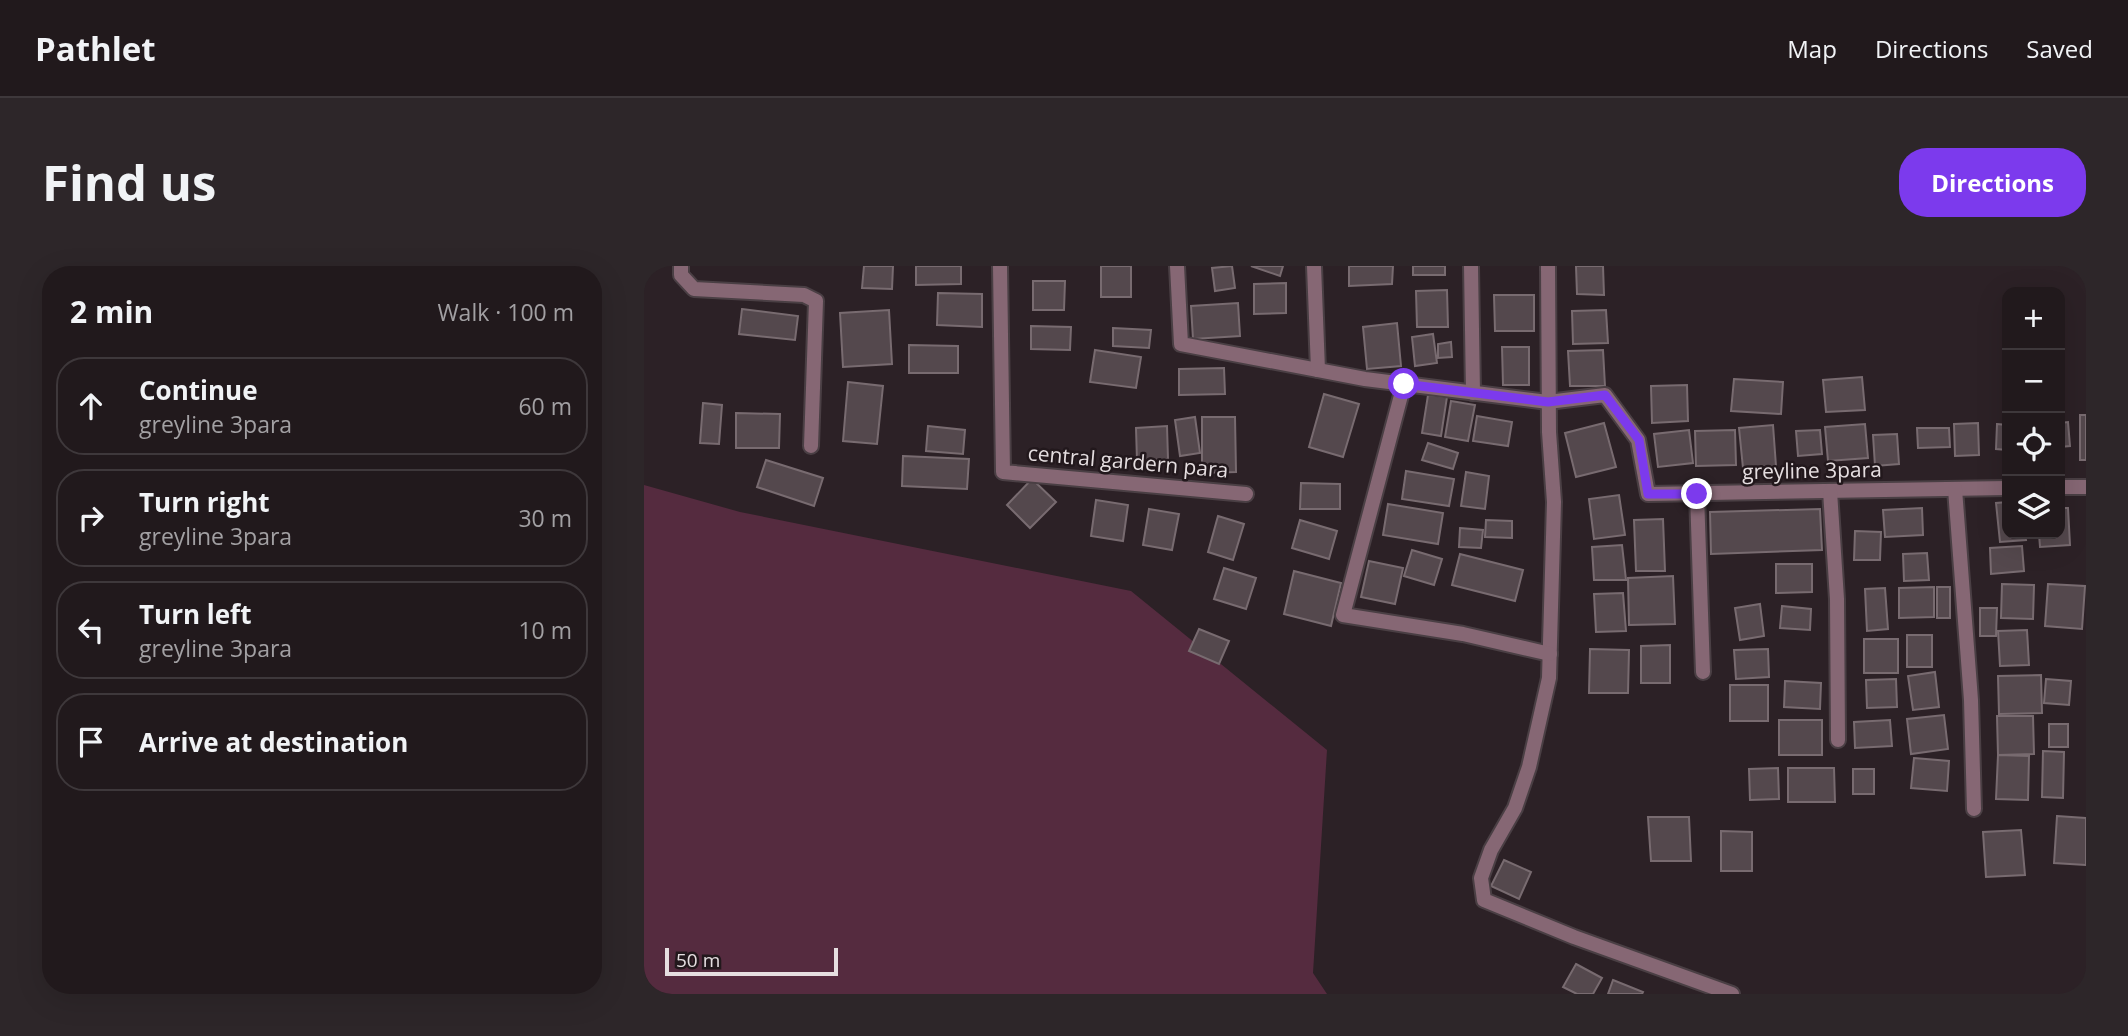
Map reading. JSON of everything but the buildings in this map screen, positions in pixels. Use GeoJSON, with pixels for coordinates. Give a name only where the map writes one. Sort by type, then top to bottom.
{"type":"FeatureCollection","features":[{"type":"Feature","properties":{"kind":"street"},"geometry":{"type":"LineString","coordinates":[[681,266],[681,275],[694,289],[804,295],[816,301],[811,446]]}},
{"type":"Feature","properties":{"kind":"street","name":"central gardern para"},"geometry":{"type":"LineString","coordinates":[[1000,266],[1003,472],[1246,494]]}},
{"type":"Feature","properties":{"kind":"street","name":"greyline 3para"},"geometry":{"type":"LineString","coordinates":[[1177,266],[1181,344],[1318,370],[1473,393],[1548,402],[1605,395],[1639,440],[1648,494],[2002,488]]}},
{"type":"Feature","properties":{"kind":"street"},"geometry":{"type":"LineString","coordinates":[[1314,266],[1318,370]]}},
{"type":"Feature","properties":{"kind":"street"},"geometry":{"type":"LineString","coordinates":[[1471,266],[1473,393]]}},
{"type":"Feature","properties":{"kind":"street"},"geometry":{"type":"LineString","coordinates":[[1548,266],[1548,402],[1554,502],[1549,678],[1529,767],[1515,808],[1491,850],[1481,878],[1484,900],[1574,937],[1732,994]]}},
{"type":"Feature","properties":{"kind":"street"},"geometry":{"type":"LineString","coordinates":[[1404,384],[1343,615],[1463,634],[1550,654]]}},
{"type":"Feature","properties":{"kind":"street"},"geometry":{"type":"LineString","coordinates":[[2065,487],[2086,487]]}},
{"type":"Feature","properties":{"kind":"street"},"geometry":{"type":"LineString","coordinates":[[1955,489],[1971,700],[1974,809]]}},
{"type":"Feature","properties":{"kind":"street"},"geometry":{"type":"LineString","coordinates":[[1830,491],[1837,599],[1838,740]]}},
{"type":"Feature","properties":{"kind":"street"},"geometry":{"type":"LineString","coordinates":[[1697,494],[1703,672]]}},
{"type":"Feature","properties":{"kind":"shaded area"},"geometry":{"type":"Polygon","coordinates":[[[644,485],[740,512],[1131,591],[1327,750],[1313,973],[1327,994],[644,994],[644,485]]]}},
{"type":"Feature","properties":{"kind":"route"},"geometry":{"type":"LineString","coordinates":[[1404,384],[1548,402],[1605,395],[1639,440],[1648,494],[1697,494]]}}]}
